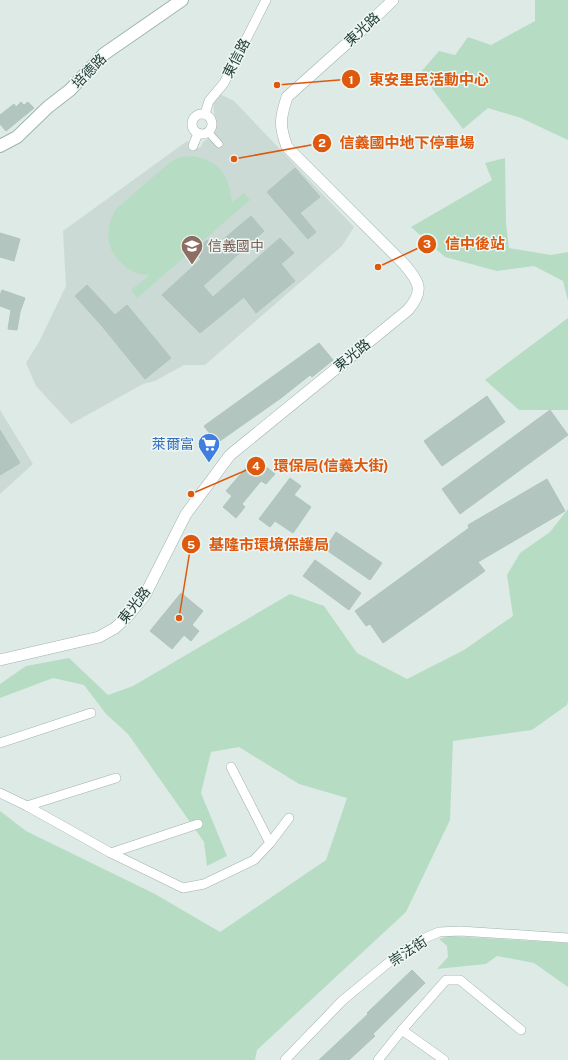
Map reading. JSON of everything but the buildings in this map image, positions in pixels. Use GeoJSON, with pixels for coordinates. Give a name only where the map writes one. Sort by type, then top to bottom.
{"type":"FeatureCollection","features":[{"type":"Feature","properties":{"kind":"main road","name":"培德路"},"geometry":{"type":"LineString","coordinates":[[0,146],[17,137],[70,90],[104,54],[182,0]]}},
{"type":"Feature","properties":{"kind":"street","name":"東信路"},"geometry":{"type":"LineString","coordinates":[[205,114],[209,101],[224,83],[266,0]]}},
{"type":"Feature","properties":{"kind":"street","name":"東光路"},"geometry":{"type":"LineString","coordinates":[[0,660],[99,637],[115,628],[128,616],[145,595],[186,514],[230,455],[408,310],[417,298],[418,290],[415,277],[404,264],[287,147],[281,130],[282,114],[287,97],[393,0]]}},
{"type":"Feature","properties":{"kind":"street"},"geometry":{"type":"LineString","coordinates":[[193,146],[203,133],[212,124],[210,118],[205,114],[199,114],[192,120],[192,127],[195,132],[203,133],[219,144]]}},
{"type":"Feature","properties":{"kind":"street"},"geometry":{"type":"LineString","coordinates":[[0,743],[92,713]]}},
{"type":"Feature","properties":{"kind":"street"},"geometry":{"type":"LineString","coordinates":[[231,767],[270,843]]}},
{"type":"Feature","properties":{"kind":"street"},"geometry":{"type":"LineString","coordinates":[[27,806],[116,778]]}},
{"type":"Feature","properties":{"kind":"street"},"geometry":{"type":"LineString","coordinates":[[0,793],[27,806],[111,853],[183,888],[204,884],[254,860],[270,843],[289,818]]}},
{"type":"Feature","properties":{"kind":"street"},"geometry":{"type":"LineString","coordinates":[[111,853],[198,824]]}},
{"type":"Feature","properties":{"kind":"street","name":"崇法街"},"geometry":{"type":"LineString","coordinates":[[285,1060],[344,1000],[388,963],[418,941],[439,932],[460,931],[568,938]]}},
{"type":"Feature","properties":{"kind":"street"},"geometry":{"type":"LineString","coordinates":[[378,1060],[446,980],[460,980],[521,1030]]}},
{"type":"Feature","properties":{"kind":"street"},"geometry":{"type":"LineString","coordinates":[[402,1030],[444,1060]]}},
{"type":"Feature","properties":{"kind":"shaded area","name":"信義國中"},"geometry":{"type":"Polygon","coordinates":[[[218,93],[234,101],[354,227],[342,246],[205,365],[184,365],[155,381],[143,384],[71,424],[36,386],[26,363],[39,342],[66,286],[63,231],[187,141],[193,146],[200,148],[203,142],[212,135],[216,128],[213,102],[218,93]]]}},
{"type":"Feature","properties":{"kind":"shaded area"},"geometry":{"type":"Polygon","coordinates":[[[0,410],[33,464],[0,494],[0,410]]]}},
{"type":"Feature","properties":{"kind":"green space"},"geometry":{"type":"Polygon","coordinates":[[[535,0],[568,0],[568,140],[521,118],[488,108],[463,129],[420,73],[439,51],[455,55],[468,37],[491,45],[535,21],[535,0]]]}},
{"type":"Feature","properties":{"kind":"green space"},"geometry":{"type":"Polygon","coordinates":[[[192,156],[202,158],[210,162],[221,171],[231,192],[232,202],[244,193],[250,200],[137,298],[131,290],[150,275],[138,274],[127,268],[118,260],[111,249],[108,237],[110,222],[115,210],[169,163],[180,157],[192,156]]]}},
{"type":"Feature","properties":{"kind":"green space"},"geometry":{"type":"Polygon","coordinates":[[[505,158],[506,223],[509,248],[551,255],[568,252],[568,301],[563,281],[534,266],[497,271],[445,257],[411,227],[492,180],[485,163],[505,158]]]}},
{"type":"Feature","properties":{"kind":"green space"},"geometry":{"type":"Polygon","coordinates":[[[568,318],[568,410],[519,410],[485,380],[568,318]]]}},
{"type":"Feature","properties":{"kind":"green space"},"geometry":{"type":"Polygon","coordinates":[[[568,509],[567,705],[532,730],[453,741],[450,820],[406,912],[257,1050],[255,1060],[0,1060],[0,811],[26,831],[155,894],[220,932],[326,860],[347,798],[299,784],[239,747],[211,752],[201,793],[227,856],[207,866],[204,842],[128,734],[106,714],[84,685],[53,678],[0,698],[0,684],[26,666],[69,658],[108,695],[133,686],[290,594],[324,606],[357,653],[407,679],[464,650],[513,616],[507,575],[520,553],[550,532],[568,509]]]}},
{"type":"Feature","properties":{"kind":"green space"},"geometry":{"type":"Polygon","coordinates":[[[449,936],[568,943],[568,987],[534,963],[497,956],[486,964],[437,969],[448,957],[447,946],[439,939],[449,936]]]}},
{"type":"Feature","properties":{"kind":"place","name":"東安里民活動中心"},"geometry":{"type":"Point","coordinates":[277,85]}},
{"type":"Feature","properties":{"kind":"place","name":"信義國中地下停車場"},"geometry":{"type":"Point","coordinates":[234,159]}},
{"type":"Feature","properties":{"kind":"place","name":"信義國中"},"geometry":{"type":"Point","coordinates":[192,266]}},
{"type":"Feature","properties":{"kind":"place","name":"信中後站"},"geometry":{"type":"Point","coordinates":[378,267]}},
{"type":"Feature","properties":{"kind":"place","name":"萊爾富"},"geometry":{"type":"Point","coordinates":[209,464]}},
{"type":"Feature","properties":{"kind":"place","name":"環保局(信義大街)"},"geometry":{"type":"Point","coordinates":[191,494]}},
{"type":"Feature","properties":{"kind":"place","name":"基隆市環境保護局"},"geometry":{"type":"Point","coordinates":[179,618]}}]}
